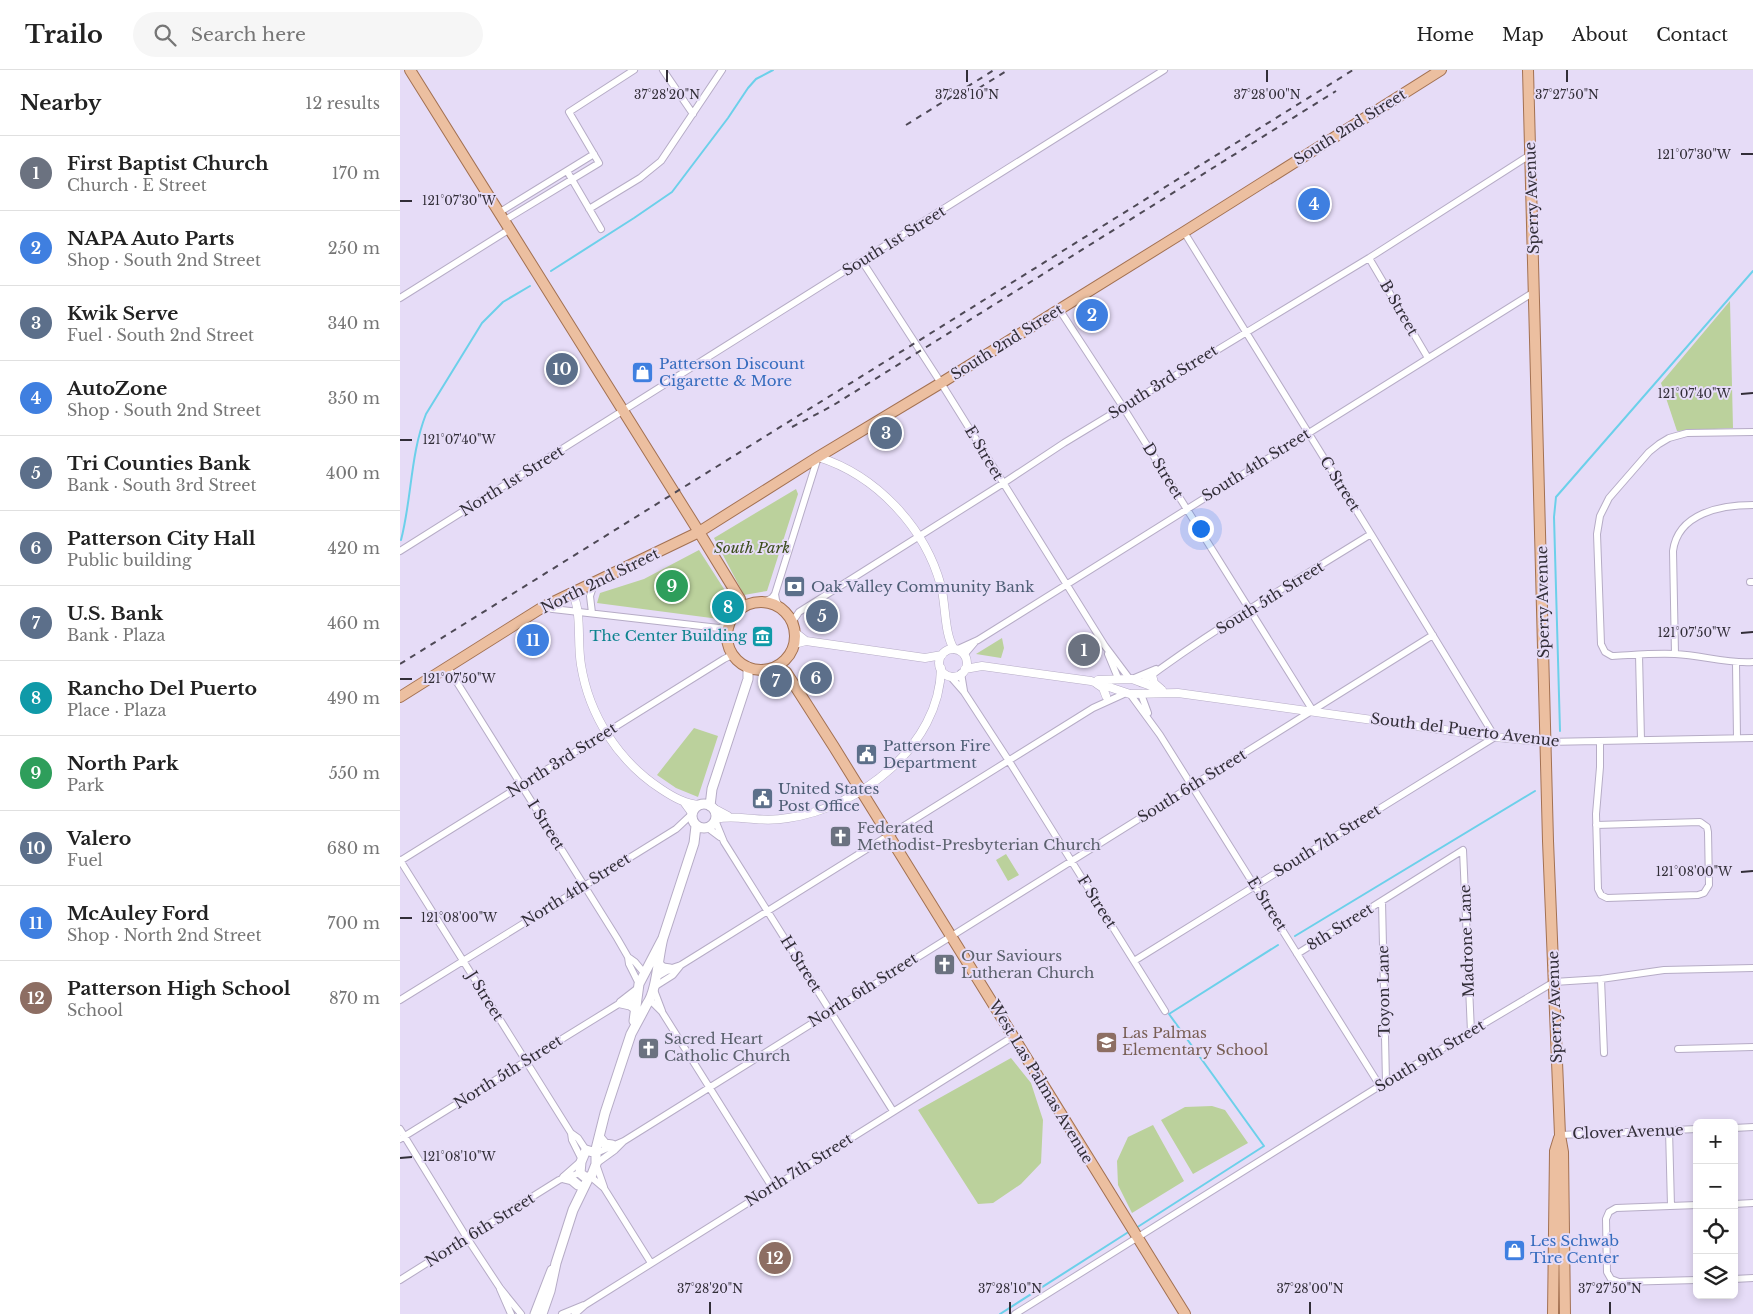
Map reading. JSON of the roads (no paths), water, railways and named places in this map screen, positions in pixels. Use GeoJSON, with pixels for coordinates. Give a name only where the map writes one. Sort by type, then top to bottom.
{"type":"FeatureCollection","features":[{"type":"Feature","properties":{"kind":"main road"},"geometry":{"type":"LineString","coordinates":[[410,70],[743,604]]}},
{"type":"Feature","properties":{"kind":"main road","name":"South 2nd Street"},"geometry":{"type":"LineString","coordinates":[[699,532],[1184,232],[1441,70]]}},
{"type":"Feature","properties":{"kind":"main road","name":"Sperry Avenue"},"geometry":{"type":"LineString","coordinates":[[1528,70],[1546,742],[1560,1135],[1563,1152],[1565,1314]]}},
{"type":"Feature","properties":{"kind":"main road","name":"North 2nd Street"},"geometry":{"type":"LineString","coordinates":[[400,697],[543,608],[699,532]]}},
{"type":"Feature","properties":{"kind":"main road"},"geometry":{"type":"LineString","coordinates":[[776,667],[785,660],[794,644],[796,633],[786,613],[766,601],[743,604],[725,630],[732,653],[753,668],[776,667],[786,672]]}},
{"type":"Feature","properties":{"kind":"main road","name":"West Las Palmas Avenue"},"geometry":{"type":"LineString","coordinates":[[785,660],[786,672],[1014,1036],[1185,1314]]}},
{"type":"Feature","properties":{"kind":"main road"},"geometry":{"type":"LineString","coordinates":[[694,843],[695,825],[692,820],[692,813],[706,806],[748,678],[753,668]]}},
{"type":"Feature","properties":{"kind":"main road"},"geometry":{"type":"LineString","coordinates":[[631,1034],[649,1001],[655,982],[657,962],[663,938],[694,843],[699,835],[713,824],[715,819],[716,814],[706,806]]}},
{"type":"Feature","properties":{"kind":"main road"},"geometry":{"type":"LineString","coordinates":[[695,825],[707,828]]}},
{"type":"Feature","properties":{"kind":"main road"},"geometry":{"type":"LineString","coordinates":[[573,1210],[578,1185],[585,1175],[582,1160],[593,1155],[631,1034],[639,991],[645,974],[663,938]]}},
{"type":"Feature","properties":{"kind":"main road"},"geometry":{"type":"LineString","coordinates":[[657,962],[662,968],[670,969]]}},
{"type":"Feature","properties":{"kind":"main road"},"geometry":{"type":"LineString","coordinates":[[619,1004],[630,1005],[636,1009]]}},
{"type":"Feature","properties":{"kind":"main road"},"geometry":{"type":"LineString","coordinates":[[542,1314],[573,1210],[600,1138],[605,1113]]}},
{"type":"Feature","properties":{"kind":"main road","name":"Sperry Avenue"},"geometry":{"type":"LineString","coordinates":[[1553,1314],[1555,1151],[1560,1135]]}},
{"type":"Feature","properties":{"kind":"main road"},"geometry":{"type":"LineString","coordinates":[[600,1138],[605,1144],[612,1145]]}},
{"type":"Feature","properties":{"kind":"main road"},"geometry":{"type":"LineString","coordinates":[[562,1179],[572,1180],[578,1185]]}},
{"type":"Feature","properties":{"kind":"main road"},"geometry":{"type":"LineString","coordinates":[[535,1314],[543,1288],[556,1263]]}},
{"type":"Feature","properties":{"kind":"street"},"geometry":{"type":"LineString","coordinates":[[505,221],[599,163],[569,112],[634,70]]}},
{"type":"Feature","properties":{"kind":"street"},"geometry":{"type":"LineString","coordinates":[[663,70],[693,114]]}},
{"type":"Feature","properties":{"kind":"street"},"geometry":{"type":"LineString","coordinates":[[589,209],[640,178],[661,161],[722,70]]}},
{"type":"Feature","properties":{"kind":"street","name":"South 1st Street"},"geometry":{"type":"LineString","coordinates":[[623,411],[1164,70]]}},
{"type":"Feature","properties":{"kind":"street"},"geometry":{"type":"LineString","coordinates":[[400,298],[505,221],[567,171],[594,154]]}},
{"type":"Feature","properties":{"kind":"street","name":"South 3rd Street"},"geometry":{"type":"LineString","coordinates":[[786,613],[799,612],[1123,407],[1369,258],[1530,155]]}},
{"type":"Feature","properties":{"kind":"street"},"geometry":{"type":"LineString","coordinates":[[567,171],[601,229]]}},
{"type":"Feature","properties":{"kind":"street","name":"C Street"},"geometry":{"type":"LineString","coordinates":[[1184,232],[1372,534],[1495,737]]}},
{"type":"Feature","properties":{"kind":"street","name":"B Street"},"geometry":{"type":"LineString","coordinates":[[1369,258],[1428,358]]}},
{"type":"Feature","properties":{"kind":"street","name":"E Street"},"geometry":{"type":"LineString","coordinates":[[862,261],[941,383],[1065,584],[1105,646],[1130,679]]}},
{"type":"Feature","properties":{"kind":"street","name":"South 4th Street"},"geometry":{"type":"LineString","coordinates":[[955,649],[978,640],[1186,508],[1535,292]]}},
{"type":"Feature","properties":{"kind":"street","name":"D Street"},"geometry":{"type":"LineString","coordinates":[[1060,309],[1313,711]]}},
{"type":"Feature","properties":{"kind":"street","name":"North 1st Street"},"geometry":{"type":"LineString","coordinates":[[400,551],[623,411]]}},
{"type":"Feature","properties":{"kind":"street"},"geometry":{"type":"LineString","coordinates":[[1753,432],[1697,432],[1677,435],[1659,444],[1609,498],[1600,516],[1597,534],[1600,644],[1605,652],[1612,656],[1675,654],[1708,657],[1736,663],[1753,662]]}},
{"type":"Feature","properties":{"kind":"street"},"geometry":{"type":"LineString","coordinates":[[715,819],[732,817],[763,820],[802,816],[833,806],[861,792],[884,774],[909,748],[926,721],[944,682],[950,676],[963,671],[965,657],[950,642],[940,583],[935,568],[919,536],[903,515],[876,489],[834,462],[818,457],[775,594],[766,601]]}},
{"type":"Feature","properties":{"kind":"street"},"geometry":{"type":"LineString","coordinates":[[1675,654],[1673,551],[1679,533],[1694,519],[1717,508],[1753,504]]}},
{"type":"Feature","properties":{"kind":"street","name":"South 5th Street"},"geometry":{"type":"LineString","coordinates":[[1142,683],[1168,663],[1372,534]]}},
{"type":"Feature","properties":{"kind":"street"},"geometry":{"type":"LineString","coordinates":[[592,613],[590,596],[594,584]]}},
{"type":"Feature","properties":{"kind":"street"},"geometry":{"type":"LineString","coordinates":[[573,594],[577,611],[582,673],[590,699],[606,732],[621,753],[658,788],[682,801],[706,806],[732,817]]}},
{"type":"Feature","properties":{"kind":"street"},"geometry":{"type":"LineString","coordinates":[[775,594],[776,600],[786,613]]}},
{"type":"Feature","properties":{"kind":"street"},"geometry":{"type":"LineString","coordinates":[[543,608],[725,630]]}},
{"type":"Feature","properties":{"kind":"street"},"geometry":{"type":"LineString","coordinates":[[938,692],[940,666],[947,630]]}},
{"type":"Feature","properties":{"kind":"street"},"geometry":{"type":"LineString","coordinates":[[796,633],[806,641]]}},
{"type":"Feature","properties":{"kind":"street","name":"South 6th Street"},"geometry":{"type":"LineString","coordinates":[[951,936],[1433,635]]}},
{"type":"Feature","properties":{"kind":"street","name":"South 4th Street"},"geometry":{"type":"LineString","coordinates":[[965,657],[978,640]]}},
{"type":"Feature","properties":{"kind":"street"},"geometry":{"type":"LineString","coordinates":[[794,644],[806,641],[925,658],[940,666],[944,673],[950,676]]}},
{"type":"Feature","properties":{"kind":"street","name":"E Street"},"geometry":{"type":"LineString","coordinates":[[1105,646],[1117,678]]}},
{"type":"Feature","properties":{"kind":"street"},"geometry":{"type":"LineString","coordinates":[[925,658],[955,649]]}},
{"type":"Feature","properties":{"kind":"street","name":"North 3rd Street"},"geometry":{"type":"LineString","coordinates":[[400,860],[732,653]]}},
{"type":"Feature","properties":{"kind":"street"},"geometry":{"type":"LineString","coordinates":[[1639,655],[1641,740]]}},
{"type":"Feature","properties":{"kind":"street","name":"South del Puerto Avenue"},"geometry":{"type":"LineString","coordinates":[[965,657],[982,666]]}},
{"type":"Feature","properties":{"kind":"street","name":"South 5th Street"},"geometry":{"type":"LineString","coordinates":[[1130,679],[1168,663]]}},
{"type":"Feature","properties":{"kind":"street"},"geometry":{"type":"LineString","coordinates":[[1736,663],[1737,738]]}},
{"type":"Feature","properties":{"kind":"street","name":"South del Puerto Avenue"},"geometry":{"type":"LineString","coordinates":[[963,671],[973,666],[982,666],[1087,680],[1128,694],[1178,693]]}},
{"type":"Feature","properties":{"kind":"street","name":"I Street"},"geometry":{"type":"LineString","coordinates":[[448,668],[628,957],[639,991]]}},
{"type":"Feature","properties":{"kind":"street","name":"F Street"},"geometry":{"type":"LineString","coordinates":[[963,671],[964,692]]}},
{"type":"Feature","properties":{"kind":"street"},"geometry":{"type":"LineString","coordinates":[[1152,675],[1154,683],[1163,690]]}},
{"type":"Feature","properties":{"kind":"street","name":"F Street"},"geometry":{"type":"LineString","coordinates":[[950,676],[964,692],[1009,761],[1165,1011]]}},
{"type":"Feature","properties":{"kind":"street"},"geometry":{"type":"LineString","coordinates":[[1093,708],[1115,688],[1117,678]]}},
{"type":"Feature","properties":{"kind":"street","name":"South del Puerto Avenue"},"geometry":{"type":"LineString","coordinates":[[1087,680],[1130,679],[1178,693],[1495,737],[1546,742],[1753,738]]}},
{"type":"Feature","properties":{"kind":"street"},"geometry":{"type":"LineString","coordinates":[[1087,680],[1103,688],[1106,696]]}},
{"type":"Feature","properties":{"kind":"street"},"geometry":{"type":"LineString","coordinates":[[1141,694],[1142,683]]}},
{"type":"Feature","properties":{"kind":"street"},"geometry":{"type":"LineString","coordinates":[[655,982],[670,969],[681,965],[1093,708],[1128,694]]}},
{"type":"Feature","properties":{"kind":"street","name":"E Street"},"geometry":{"type":"LineString","coordinates":[[1128,694],[1152,723],[1297,954],[1383,1084]]}},
{"type":"Feature","properties":{"kind":"street","name":"E Street"},"geometry":{"type":"LineString","coordinates":[[1141,694],[1152,723]]}},
{"type":"Feature","properties":{"kind":"street","name":"South 7th Street"},"geometry":{"type":"LineString","coordinates":[[1134,961],[1495,737]]}},
{"type":"Feature","properties":{"kind":"street"},"geometry":{"type":"LineString","coordinates":[[1596,825],[1698,821],[1704,824],[1708,832],[1709,885],[1704,893],[1698,895],[1625,898],[1608,898],[1601,895],[1598,890],[1596,825],[1600,741]]}},
{"type":"Feature","properties":{"kind":"street"},"geometry":{"type":"LineString","coordinates":[[682,801],[692,813]]}},
{"type":"Feature","properties":{"kind":"street","name":"North 4th Street"},"geometry":{"type":"LineString","coordinates":[[400,1000],[676,828],[692,813]]}},
{"type":"Feature","properties":{"kind":"street","name":"H Street"},"geometry":{"type":"LineString","coordinates":[[715,819],[724,842],[893,1112]]}},
{"type":"Feature","properties":{"kind":"street","name":"North 4th Street"},"geometry":{"type":"LineString","coordinates":[[676,828],[695,825]]}},
{"type":"Feature","properties":{"kind":"street","name":"H Street"},"geometry":{"type":"LineString","coordinates":[[707,828],[724,842]]}},
{"type":"Feature","properties":{"kind":"street","name":"8th Street"},"geometry":{"type":"LineString","coordinates":[[1297,954],[1463,850]]}},
{"type":"Feature","properties":{"kind":"street","name":"Madrone Lane"},"geometry":{"type":"LineString","coordinates":[[1463,850],[1470,1032]]}},
{"type":"Feature","properties":{"kind":"street","name":"J Street"},"geometry":{"type":"LineString","coordinates":[[400,860],[571,1133],[593,1155],[604,1188],[651,1263]]}},
{"type":"Feature","properties":{"kind":"street","name":"Toyon Lane"},"geometry":{"type":"LineString","coordinates":[[1382,901],[1383,1084]]}},
{"type":"Feature","properties":{"kind":"street","name":"North 6th Street"},"geometry":{"type":"LineString","coordinates":[[593,1155],[624,1141],[951,936]]}},
{"type":"Feature","properties":{"kind":"street","name":"I Street"},"geometry":{"type":"LineString","coordinates":[[628,957],[645,974]]}},
{"type":"Feature","properties":{"kind":"street"},"geometry":{"type":"LineString","coordinates":[[655,982],[673,974],[681,965]]}},
{"type":"Feature","properties":{"kind":"street","name":"South 9th Street"},"geometry":{"type":"LineString","coordinates":[[1016,1314],[1136,1237],[1383,1084],[1554,982],[1601,979],[1664,970],[1753,968]]}},
{"type":"Feature","properties":{"kind":"street"},"geometry":{"type":"LineString","coordinates":[[645,974],[655,982],[662,1012]]}},
{"type":"Feature","properties":{"kind":"street"},"geometry":{"type":"LineString","coordinates":[[1601,979],[1604,1053]]}},
{"type":"Feature","properties":{"kind":"street"},"geometry":{"type":"LineString","coordinates":[[639,991],[643,1001],[649,1001],[662,1012],[772,1187]]}},
{"type":"Feature","properties":{"kind":"street","name":"North 5th Street"},"geometry":{"type":"LineString","coordinates":[[402,1138],[639,991]]}},
{"type":"Feature","properties":{"kind":"street","name":"North 7th Street"},"geometry":{"type":"LineString","coordinates":[[575,1314],[585,1305],[651,1263],[1014,1036]]}},
{"type":"Feature","properties":{"kind":"street"},"geometry":{"type":"LineString","coordinates":[[1678,1049],[1753,1046]]}},
{"type":"Feature","properties":{"kind":"street"},"geometry":{"type":"LineString","coordinates":[[1738,1128],[1753,1127]]}},
{"type":"Feature","properties":{"kind":"street"},"geometry":{"type":"LineString","coordinates":[[400,1129],[402,1138],[500,1288],[520,1314]]}},
{"type":"Feature","properties":{"kind":"street","name":"Clover Avenue"},"geometry":{"type":"LineString","coordinates":[[1560,1135],[1693,1129]]}},
{"type":"Feature","properties":{"kind":"street"},"geometry":{"type":"LineString","coordinates":[[1669,1130],[1671,1206]]}},
{"type":"Feature","properties":{"kind":"street","name":"J Street"},"geometry":{"type":"LineString","coordinates":[[571,1133],[572,1140],[582,1160]]}},
{"type":"Feature","properties":{"kind":"street"},"geometry":{"type":"LineString","coordinates":[[593,1155],[616,1150],[624,1141]]}},
{"type":"Feature","properties":{"kind":"street","name":"North 6th Street"},"geometry":{"type":"LineString","coordinates":[[400,1280],[562,1179],[582,1160]]}},
{"type":"Feature","properties":{"kind":"street","name":"J Street"},"geometry":{"type":"LineString","coordinates":[[585,1175],[604,1188]]}},
{"type":"Feature","properties":{"kind":"street","name":"North 6th Street"},"geometry":{"type":"LineString","coordinates":[[562,1179],[585,1175]]}},
{"type":"Feature","properties":{"kind":"street"},"geometry":{"type":"LineString","coordinates":[[1738,1204],[1753,1203]]}},
{"type":"Feature","properties":{"kind":"street"},"geometry":{"type":"LineString","coordinates":[[1693,1205],[1616,1208],[1609,1212],[1606,1219],[1609,1276],[1615,1281],[1693,1280]]}},
{"type":"Feature","properties":{"kind":"street"},"geometry":{"type":"LineString","coordinates":[[1738,1278],[1753,1278]]}},
{"type":"Feature","properties":{"kind":"street"},"geometry":{"type":"LineString","coordinates":[[500,1288],[511,1314]]}},
{"type":"Feature","properties":{"kind":"street","name":"North 7th Street"},"geometry":{"type":"LineString","coordinates":[[562,1314],[585,1305]]}},
{"type":"Feature","properties":{"kind":"waterway"},"geometry":{"type":"LineString","coordinates":[[551,271],[672,192],[728,118],[748,88],[756,79],[773,70]]}},
{"type":"Feature","properties":{"kind":"waterway"},"geometry":{"type":"LineString","coordinates":[[1560,731],[1554,517],[1556,497],[1753,271]]}},
{"type":"Feature","properties":{"kind":"waterway"},"geometry":{"type":"LineString","coordinates":[[401,540],[417,445],[426,414],[482,323],[503,302],[530,286]]}},
{"type":"Feature","properties":{"kind":"waterway"},"geometry":{"type":"LineString","coordinates":[[1295,936],[1535,791]]}},
{"type":"Feature","properties":{"kind":"waterway"},"geometry":{"type":"LineString","coordinates":[[1136,1228],[1264,1146],[1169,1014],[1278,945]]}},
{"type":"Feature","properties":{"kind":"waterway"},"geometry":{"type":"LineString","coordinates":[[1000,1314],[1130,1231]]}},
{"type":"Feature","properties":{"kind":"railway"},"geometry":{"type":"LineString","coordinates":[[906,125],[994,70]]}},
{"type":"Feature","properties":{"kind":"railway"},"geometry":{"type":"LineString","coordinates":[[979,88],[1008,70]]}},
{"type":"Feature","properties":{"kind":"railway"},"geometry":{"type":"LineString","coordinates":[[400,664],[1353,70]]}},
{"type":"Feature","properties":{"kind":"railway"},"geometry":{"type":"LineString","coordinates":[[792,427],[832,406],[1336,91]]}},
{"type":"Feature","properties":{"kind":"place","name":"AutoZone"},"geometry":{"type":"Point","coordinates":[1314,204]}},
{"type":"Feature","properties":{"kind":"place","name":"NAPA Auto Parts"},"geometry":{"type":"Point","coordinates":[1092,315]}},
{"type":"Feature","properties":{"kind":"place","name":"Valero"},"geometry":{"type":"Point","coordinates":[562,369]}},
{"type":"Feature","properties":{"kind":"place","name":"Patterson Discount Cigarette & More"},"geometry":{"type":"Point","coordinates":[643,373]}},
{"type":"Feature","properties":{"kind":"place","name":"Kwik Serve"},"geometry":{"type":"Point","coordinates":[886,433]}},
{"type":"Feature","properties":{"kind":"place","name":"North Park"},"geometry":{"type":"Point","coordinates":[672,586]}},
{"type":"Feature","properties":{"kind":"place","name":"Oak Valley Community Bank"},"geometry":{"type":"Point","coordinates":[795,587]}},
{"type":"Feature","properties":{"kind":"place","name":"Rancho Del Puerto"},"geometry":{"type":"Point","coordinates":[728,607]}},
{"type":"Feature","properties":{"kind":"place","name":"Tri Counties Bank"},"geometry":{"type":"Point","coordinates":[822,616]}},
{"type":"Feature","properties":{"kind":"place","name":"The Center Building"},"geometry":{"type":"Point","coordinates":[763,636]}},
{"type":"Feature","properties":{"kind":"place","name":"McAuley Ford"},"geometry":{"type":"Point","coordinates":[533,640]}},
{"type":"Feature","properties":{"kind":"place","name":"First Baptist Church"},"geometry":{"type":"Point","coordinates":[1084,650]}},
{"type":"Feature","properties":{"kind":"place","name":"Patterson City Hall"},"geometry":{"type":"Point","coordinates":[816,678]}},
{"type":"Feature","properties":{"kind":"place","name":"U.S. Bank"},"geometry":{"type":"Point","coordinates":[776,681]}},
{"type":"Feature","properties":{"kind":"place","name":"Patterson Fire Department"},"geometry":{"type":"Point","coordinates":[867,755]}},
{"type":"Feature","properties":{"kind":"place","name":"United States Post Office"},"geometry":{"type":"Point","coordinates":[762,798]}},
{"type":"Feature","properties":{"kind":"place","name":"Federated Methodist-Presbyterian Church"},"geometry":{"type":"Point","coordinates":[841,837]}},
{"type":"Feature","properties":{"kind":"place","name":"Our Saviours Lutheran Church"},"geometry":{"type":"Point","coordinates":[945,965]}},
{"type":"Feature","properties":{"kind":"place","name":"Las Palmas Elementary School"},"geometry":{"type":"Point","coordinates":[1106,1042]}},
{"type":"Feature","properties":{"kind":"place","name":"Sacred Heart Catholic Church"},"geometry":{"type":"Point","coordinates":[648,1048]}},
{"type":"Feature","properties":{"kind":"place","name":"Les Schwab Tire Center"},"geometry":{"type":"Point","coordinates":[1514,1250]}},
{"type":"Feature","properties":{"kind":"place","name":"Patterson High School"},"geometry":{"type":"Point","coordinates":[775,1258]}},
{"type":"Feature","properties":{"kind":"park label","name":"South Park"},"geometry":{"type":"Point","coordinates":[752,548]}}]}
